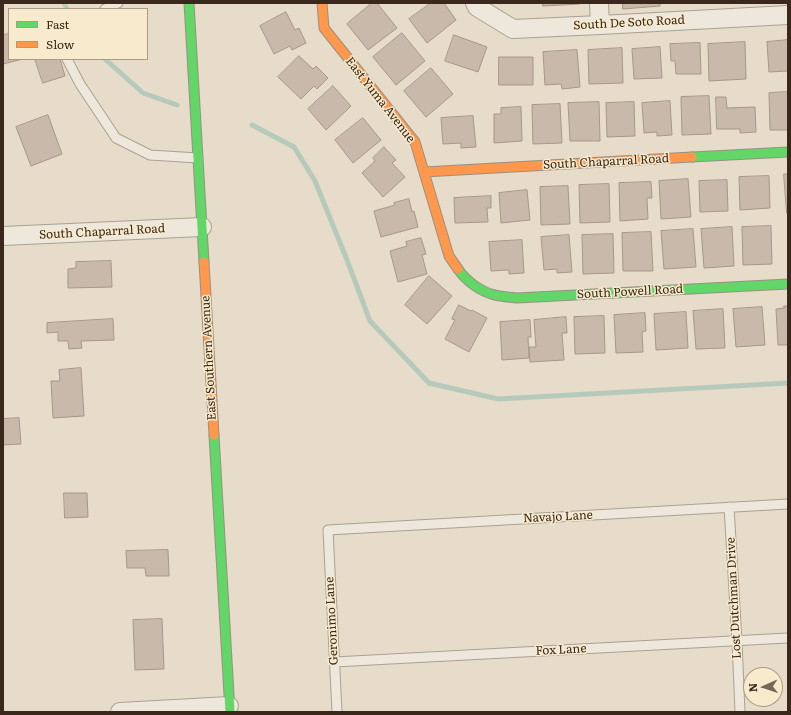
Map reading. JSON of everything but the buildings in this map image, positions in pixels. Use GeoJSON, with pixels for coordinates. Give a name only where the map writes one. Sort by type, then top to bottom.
{"type":"FeatureCollection","features":[{"type":"Feature","properties":{"kind":"street","name":"East Southern Avenue"},"geometry":{"type":"LineString","coordinates":[[189,3],[229,709]]}},
{"type":"Feature","properties":{"kind":"street","name":"East Yuma Avenue"},"geometry":{"type":"LineString","coordinates":[[322,3],[324,28],[415,142],[449,256],[461,273],[475,286]]}},
{"type":"Feature","properties":{"kind":"street"},"geometry":{"type":"LineString","coordinates":[[599,3],[600,25]]}},
{"type":"Feature","properties":{"kind":"street","name":"South De Soto Road"},"geometry":{"type":"LineString","coordinates":[[476,5],[513,29],[600,25],[742,10],[788,15]]}},
{"type":"Feature","properties":{"kind":"street","name":"South Chaparral Road"},"geometry":{"type":"LineString","coordinates":[[424,172],[788,152]]}},
{"type":"Feature","properties":{"kind":"street","name":"South Chaparral Road"},"geometry":{"type":"LineString","coordinates":[[3,236],[202,228]]}},
{"type":"Feature","properties":{"kind":"street","name":"South Powell Road"},"geometry":{"type":"LineString","coordinates":[[475,286],[494,295],[517,298],[788,284]]}},
{"type":"Feature","properties":{"kind":"street"},"geometry":{"type":"LineString","coordinates":[[120,712],[229,709]]}},
{"type":"Feature","properties":{"kind":"lane"},"geometry":{"type":"LineString","coordinates":[[106,8],[118,3]]}},
{"type":"Feature","properties":{"kind":"lane"},"geometry":{"type":"LineString","coordinates":[[68,60],[80,84],[116,138],[150,155],[198,158]]}},
{"type":"Feature","properties":{"kind":"lane","name":"Navajo Lane"},"geometry":{"type":"LineString","coordinates":[[328,530],[788,504]]}},
{"type":"Feature","properties":{"kind":"lane","name":"Lost Dutchman Drive"},"geometry":{"type":"LineString","coordinates":[[729,507],[740,712]]}},
{"type":"Feature","properties":{"kind":"lane","name":"Geronimo Lane"},"geometry":{"type":"LineString","coordinates":[[328,530],[337,712]]}},
{"type":"Feature","properties":{"kind":"lane","name":"Fox Lane"},"geometry":{"type":"LineString","coordinates":[[334,662],[788,638]]}},
{"type":"Feature","properties":{"kind":"waterway"},"geometry":{"type":"LineString","coordinates":[[64,3],[66,8]]}},
{"type":"Feature","properties":{"kind":"waterway"},"geometry":{"type":"LineString","coordinates":[[106,60],[143,93],[177,105]]}},
{"type":"Feature","properties":{"kind":"waterway"},"geometry":{"type":"LineString","coordinates":[[252,125],[294,147],[315,181],[370,321],[429,383],[498,399],[788,383]]}},
{"type":"Feature","properties":{"kind":"traffic: fast"},"geometry":{"type":"LineString","coordinates":[[189,3],[204,262]]}},
{"type":"Feature","properties":{"kind":"traffic: fast"},"geometry":{"type":"LineString","coordinates":[[692,157],[788,152]]}},
{"type":"Feature","properties":{"kind":"traffic: fast"},"geometry":{"type":"LineString","coordinates":[[458,269],[479,289],[498,296],[517,298],[788,284]]}},
{"type":"Feature","properties":{"kind":"traffic: fast"},"geometry":{"type":"LineString","coordinates":[[214,435],[230,712]]}},
{"type":"Feature","properties":{"kind":"traffic: slow"},"geometry":{"type":"LineString","coordinates":[[322,3],[324,28],[415,142],[449,256],[458,269]]}},
{"type":"Feature","properties":{"kind":"traffic: slow"},"geometry":{"type":"LineString","coordinates":[[424,172],[692,157]]}},
{"type":"Feature","properties":{"kind":"traffic: slow"},"geometry":{"type":"LineString","coordinates":[[204,262],[214,435]]}}]}
